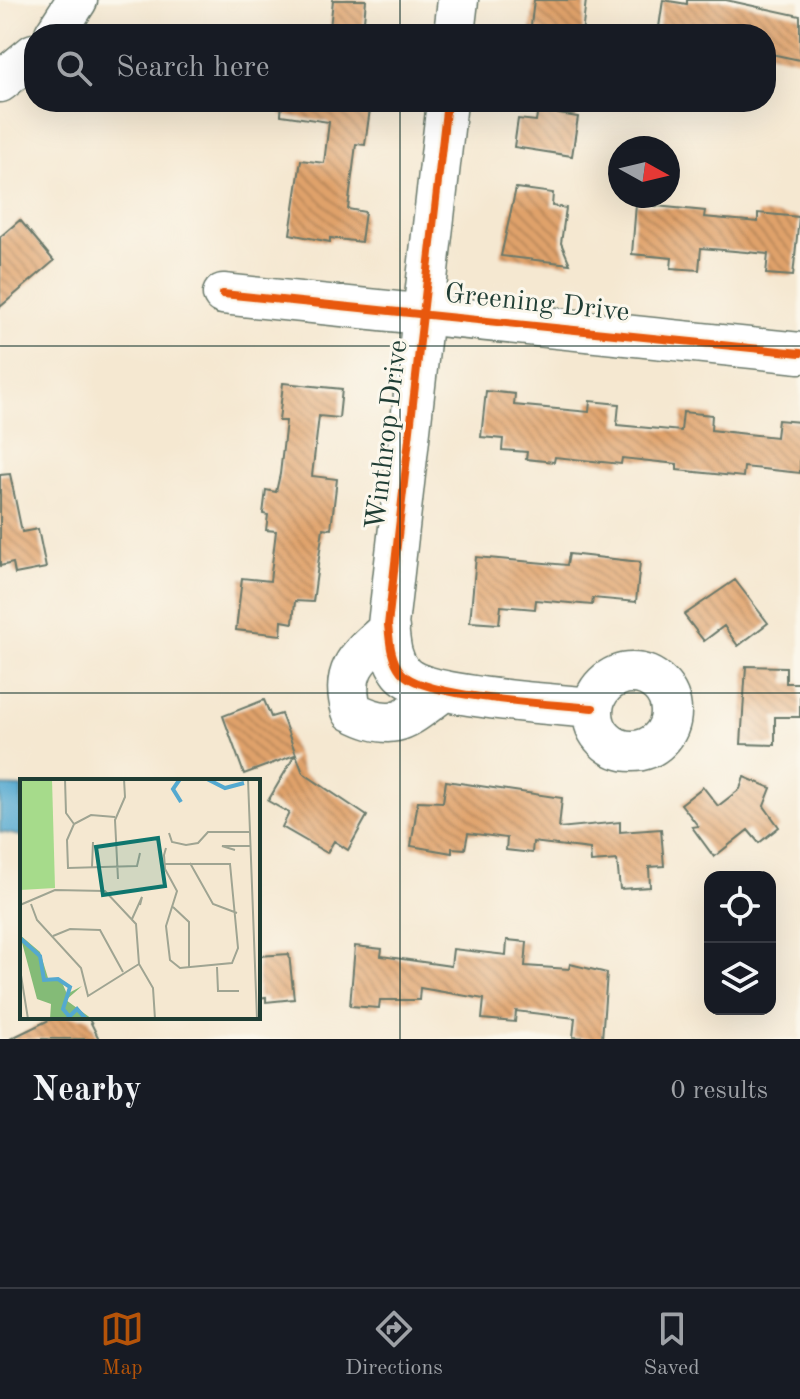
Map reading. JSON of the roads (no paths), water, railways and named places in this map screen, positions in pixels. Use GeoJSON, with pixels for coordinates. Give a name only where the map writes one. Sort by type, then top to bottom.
{"type":"FeatureCollection","features":[{"type":"Feature","properties":{"kind":"street"},"geometry":{"type":"LineString","coordinates":[[61,24],[77,0]]}},
{"type":"Feature","properties":{"kind":"street"},"geometry":{"type":"LineString","coordinates":[[455,24],[458,0]]}},
{"type":"Feature","properties":{"kind":"street"},"geometry":{"type":"LineString","coordinates":[[0,82],[24,62]]}},
{"type":"Feature","properties":{"kind":"street","name":"Winthrop Drive"},"geometry":{"type":"LineString","coordinates":[[442,692],[403,675],[391,654],[389,629],[446,112]]}},
{"type":"Feature","properties":{"kind":"street","name":"Greening Drive"},"geometry":{"type":"LineString","coordinates":[[223,294],[800,353]]}},
{"type":"Feature","properties":{"kind":"street"},"geometry":{"type":"LineString","coordinates":[[389,629],[352,662],[347,696],[352,711],[375,723],[398,724],[442,692],[593,708]]}},
{"type":"Feature","properties":{"kind":"water"},"geometry":{"type":"Polygon","coordinates":[[[0,786],[20,787],[20,836],[0,832],[0,786]]]}}]}
